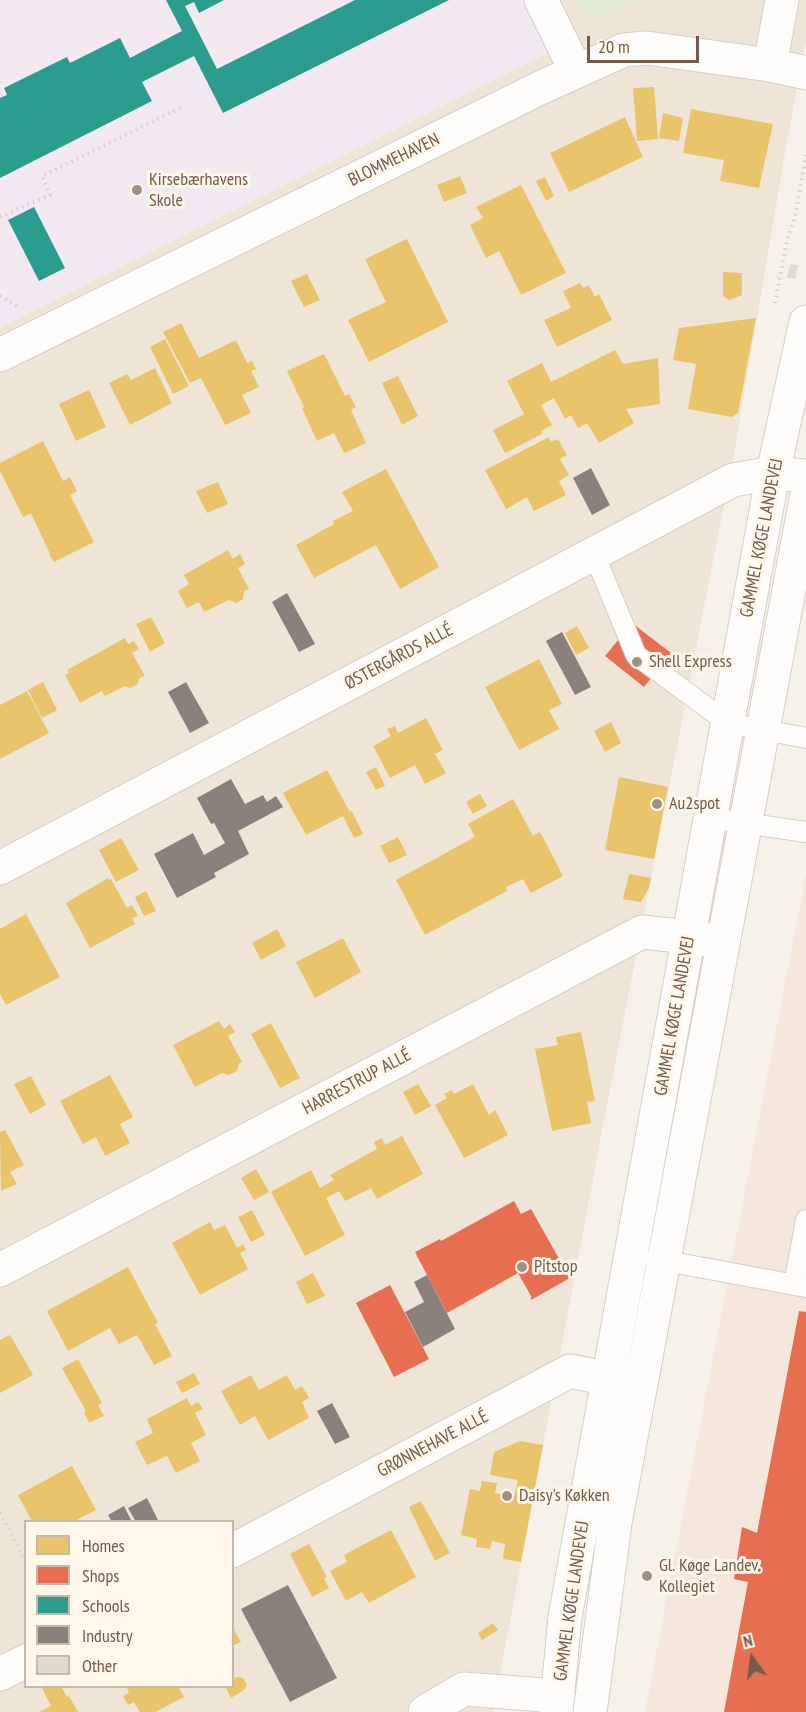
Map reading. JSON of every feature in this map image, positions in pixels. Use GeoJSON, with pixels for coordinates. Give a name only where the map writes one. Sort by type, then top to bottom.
{"type":"FeatureCollection","features":[{"type":"Feature","properties":{"kind":"street"},"geometry":{"type":"LineString","coordinates":[[542,0],[576,70]]}},
{"type":"Feature","properties":{"kind":"street"},"geometry":{"type":"LineString","coordinates":[[770,65],[782,0]]}},
{"type":"Feature","properties":{"kind":"street","name":"BLOMMEHAVEN"},"geometry":{"type":"LineString","coordinates":[[0,355],[576,70],[624,50],[647,48],[806,72]]}},
{"type":"Feature","properties":{"kind":"street","name":"GAMMEL KØGE LANDEVEJ"},"geometry":{"type":"LineString","coordinates":[[557,1704],[565,1617],[773,473],[806,322]]}},
{"type":"Feature","properties":{"kind":"street","name":"ØSTERGÅRDS ALLÉ"},"geometry":{"type":"LineString","coordinates":[[0,868],[733,480],[773,473],[806,476]]}},
{"type":"Feature","properties":{"kind":"street","name":"GAMMEL KØGE LANDEVEJ"},"geometry":{"type":"LineString","coordinates":[[590,1712],[615,1523],[806,499]]}},
{"type":"Feature","properties":{"kind":"street","name":"HARRESTRUP ALLÉ"},"geometry":{"type":"LineString","coordinates":[[0,1270],[642,932],[723,943]]}},
{"type":"Feature","properties":{"kind":"street","name":"GRØNNEHAVE ALLÉ"},"geometry":{"type":"LineString","coordinates":[[234,1550],[570,1371],[609,1378],[640,1387]]}},
{"type":"Feature","properties":{"kind":"street"},"geometry":{"type":"LineString","coordinates":[[0,1674],[24,1662]]}},
{"type":"Feature","properties":{"kind":"street"},"geometry":{"type":"LineString","coordinates":[[424,1712],[464,1689],[557,1704]]}},
{"type":"Feature","properties":{"kind":"lane"},"geometry":{"type":"LineString","coordinates":[[594,554],[636,655],[728,723],[806,738]]}},
{"type":"Feature","properties":{"kind":"lane"},"geometry":{"type":"LineString","coordinates":[[711,818],[806,832]]}},
{"type":"Feature","properties":{"kind":"lane"},"geometry":{"type":"LineString","coordinates":[[631,1255],[800,1286],[806,1220]]}},
{"type":"Feature","properties":{"kind":"path"},"geometry":{"type":"LineString","coordinates":[[0,217],[50,195],[42,177],[183,106]]}},
{"type":"Feature","properties":{"kind":"path"},"geometry":{"type":"LineString","coordinates":[[0,1513],[24,1558]]}},
{"type":"Feature","properties":{"kind":"shaded area"},"geometry":{"type":"Polygon","coordinates":[[[0,0],[806,0],[806,42],[734,454],[605,1115],[493,1712],[0,1712],[0,0]]]}},
{"type":"Feature","properties":{"kind":"shaded area","name":"Kirsebærhavens Skole"},"geometry":{"type":"Polygon","coordinates":[[[0,0],[523,0],[550,52],[0,328],[0,0]]]}},
{"type":"Feature","properties":{"kind":"shaded area"},"geometry":{"type":"Polygon","coordinates":[[[806,874],[806,1712],[645,1712],[806,874]]]}},
{"type":"Feature","properties":{"kind":"green space"},"geometry":{"type":"Polygon","coordinates":[[[576,0],[635,0],[587,21],[576,0]]]}},
{"type":"Feature","properties":{"kind":"building: Homes"},"geometry":{"type":"Polygon","coordinates":[[[654,87],[658,139],[637,141],[633,88],[654,87]]]}},
{"type":"Feature","properties":{"kind":"building: Homes"},"geometry":{"type":"Polygon","coordinates":[[[691,109],[773,124],[759,188],[720,181],[724,160],[683,153],[691,109]]]}},
{"type":"Feature","properties":{"kind":"building: Homes"},"geometry":{"type":"Polygon","coordinates":[[[663,113],[683,118],[679,141],[659,138],[663,113]]]}},
{"type":"Feature","properties":{"kind":"building: Homes"},"geometry":{"type":"Polygon","coordinates":[[[625,117],[643,157],[569,192],[550,153],[625,117]]]}},
{"type":"Feature","properties":{"kind":"building: Homes"},"geometry":{"type":"Polygon","coordinates":[[[460,176],[467,193],[444,202],[437,185],[460,176]]]}},
{"type":"Feature","properties":{"kind":"building: Homes"},"geometry":{"type":"Polygon","coordinates":[[[545,177],[554,196],[546,201],[536,181],[545,177]]]}},
{"type":"Feature","properties":{"kind":"building: Homes"},"geometry":{"type":"Polygon","coordinates":[[[521,185],[566,273],[521,295],[499,251],[486,258],[470,225],[483,218],[476,207],[521,185]]]}},
{"type":"Feature","properties":{"kind":"building: Homes"},"geometry":{"type":"Polygon","coordinates":[[[407,239],[448,322],[369,362],[348,320],[386,302],[365,259],[407,239]]]}},
{"type":"Feature","properties":{"kind":"building: Homes"},"geometry":{"type":"Polygon","coordinates":[[[723,272],[742,273],[742,295],[729,300],[723,296],[723,272]]]}},
{"type":"Feature","properties":{"kind":"building: Homes"},"geometry":{"type":"Polygon","coordinates":[[[307,274],[320,300],[304,307],[291,281],[307,274]]]}},
{"type":"Feature","properties":{"kind":"building: Homes"},"geometry":{"type":"Polygon","coordinates":[[[580,283],[583,288],[589,285],[595,297],[599,294],[612,320],[557,347],[544,320],[571,308],[563,291],[580,283]]]}},
{"type":"Feature","properties":{"kind":"building: Homes"},"geometry":{"type":"Polygon","coordinates":[[[756,318],[738,413],[732,417],[688,409],[696,364],[673,360],[679,328],[756,318]]]}},
{"type":"Feature","properties":{"kind":"building: Homes"},"geometry":{"type":"Polygon","coordinates":[[[181,323],[199,358],[236,340],[247,363],[252,361],[256,369],[251,371],[259,387],[242,395],[251,413],[225,425],[201,378],[190,383],[163,332],[181,323]]]}},
{"type":"Feature","properties":{"kind":"building: Homes"},"geometry":{"type":"Polygon","coordinates":[[[165,339],[189,386],[173,394],[150,347],[165,339]]]}},
{"type":"Feature","properties":{"kind":"building: Homes"},"geometry":{"type":"Polygon","coordinates":[[[615,350],[623,364],[658,358],[660,404],[626,409],[634,423],[599,443],[587,423],[578,428],[571,415],[565,419],[554,398],[541,405],[552,425],[541,431],[542,434],[505,453],[493,430],[524,414],[507,381],[542,363],[551,382],[615,350]]]}},
{"type":"Feature","properties":{"kind":"building: Homes"},"geometry":{"type":"Polygon","coordinates":[[[324,354],[345,396],[349,394],[356,407],[351,410],[366,443],[344,453],[334,433],[317,441],[287,371],[324,354]]]}},
{"type":"Feature","properties":{"kind":"building: Homes"},"geometry":{"type":"Polygon","coordinates":[[[155,368],[172,403],[130,425],[109,383],[127,374],[131,380],[155,368]]]}},
{"type":"Feature","properties":{"kind":"building: Homes"},"geometry":{"type":"Polygon","coordinates":[[[398,376],[418,416],[402,425],[382,383],[398,376]]]}},
{"type":"Feature","properties":{"kind":"building: Homes"},"geometry":{"type":"Polygon","coordinates":[[[89,390],[106,427],[76,441],[59,404],[89,390]]]}},
{"type":"Feature","properties":{"kind":"building: Homes"},"geometry":{"type":"Polygon","coordinates":[[[549,437],[551,442],[558,439],[567,455],[560,459],[569,475],[559,481],[566,495],[534,511],[527,497],[506,509],[485,470],[549,437]]]}},
{"type":"Feature","properties":{"kind":"building: Homes"},"geometry":{"type":"Polygon","coordinates":[[[43,441],[63,481],[70,477],[77,491],[70,495],[94,542],[54,562],[31,513],[23,517],[0,471],[0,463],[43,441]]]}},
{"type":"Feature","properties":{"kind":"building: Homes"},"geometry":{"type":"Polygon","coordinates":[[[386,469],[439,567],[400,589],[376,545],[314,578],[296,545],[353,511],[342,492],[386,469]]]}},
{"type":"Feature","properties":{"kind":"building: Homes"},"geometry":{"type":"Polygon","coordinates":[[[218,482],[228,504],[207,513],[196,491],[218,482]]]}},
{"type":"Feature","properties":{"kind":"building: Homes"},"geometry":{"type":"Polygon","coordinates":[[[228,550],[233,559],[240,554],[245,564],[238,568],[249,589],[244,591],[243,599],[236,603],[229,600],[204,612],[199,602],[187,608],[178,591],[189,584],[184,575],[228,550]]]}},
{"type":"Feature","properties":{"kind":"building: Homes"},"geometry":{"type":"Polygon","coordinates":[[[151,617],[165,643],[150,652],[136,624],[151,617]]]}},
{"type":"Feature","properties":{"kind":"building: Homes"},"geometry":{"type":"Polygon","coordinates":[[[577,626],[589,648],[576,655],[565,633],[577,626]]]}},
{"type":"Feature","properties":{"kind":"building: Homes"},"geometry":{"type":"Polygon","coordinates":[[[125,638],[128,644],[134,641],[139,649],[132,653],[145,676],[139,678],[138,684],[130,688],[125,686],[105,696],[102,691],[80,703],[65,675],[69,673],[67,670],[125,638]]]}},
{"type":"Feature","properties":{"kind":"building: Homes"},"geometry":{"type":"Polygon","coordinates":[[[539,659],[562,704],[549,710],[559,729],[519,750],[485,687],[539,659]]]}},
{"type":"Feature","properties":{"kind":"building: Homes"},"geometry":{"type":"Polygon","coordinates":[[[43,682],[57,710],[42,718],[28,690],[43,682]]]}},
{"type":"Feature","properties":{"kind":"building: Homes"},"geometry":{"type":"Polygon","coordinates":[[[27,691],[49,733],[0,759],[0,705],[27,691]]]}},
{"type":"Feature","properties":{"kind":"building: Homes"},"geometry":{"type":"Polygon","coordinates":[[[426,718],[443,750],[435,754],[446,773],[425,784],[415,765],[390,778],[373,746],[391,736],[387,729],[395,726],[398,733],[426,718]]]}},
{"type":"Feature","properties":{"kind":"building: Homes"},"geometry":{"type":"Polygon","coordinates":[[[611,722],[621,743],[605,752],[594,731],[611,722]]]}},
{"type":"Feature","properties":{"kind":"building: Homes"},"geometry":{"type":"Polygon","coordinates":[[[376,767],[385,786],[376,790],[366,772],[376,767]]]}},
{"type":"Feature","properties":{"kind":"building: Homes"},"geometry":{"type":"Polygon","coordinates":[[[327,770],[363,834],[354,838],[343,816],[306,835],[283,793],[327,770]]]}},
{"type":"Feature","properties":{"kind":"building: Homes"},"geometry":{"type":"Polygon","coordinates":[[[619,777],[668,787],[654,859],[605,850],[619,777]]]}},
{"type":"Feature","properties":{"kind":"building: Homes"},"geometry":{"type":"Polygon","coordinates":[[[480,794],[487,806],[473,814],[466,802],[480,794]]]}},
{"type":"Feature","properties":{"kind":"building: Homes"},"geometry":{"type":"Polygon","coordinates":[[[513,799],[533,836],[540,832],[563,876],[531,893],[523,879],[506,887],[507,891],[425,935],[396,880],[475,837],[468,824],[513,799]]]}},
{"type":"Feature","properties":{"kind":"building: Homes"},"geometry":{"type":"Polygon","coordinates":[[[398,837],[407,855],[389,863],[380,846],[398,837]]]}},
{"type":"Feature","properties":{"kind":"building: Homes"},"geometry":{"type":"Polygon","coordinates":[[[121,838],[139,870],[116,882],[99,850],[121,838]]]}},
{"type":"Feature","properties":{"kind":"building: Homes"},"geometry":{"type":"Polygon","coordinates":[[[629,874],[651,878],[649,888],[641,902],[623,899],[629,874]]]}},
{"type":"Feature","properties":{"kind":"building: Homes"},"geometry":{"type":"Polygon","coordinates":[[[108,878],[111,879],[127,908],[132,905],[138,916],[132,918],[135,924],[90,948],[66,903],[108,878]]]}},
{"type":"Feature","properties":{"kind":"building: Homes"},"geometry":{"type":"Polygon","coordinates":[[[146,891],[156,911],[144,916],[135,897],[146,891]]]}},
{"type":"Feature","properties":{"kind":"building: Homes"},"geometry":{"type":"Polygon","coordinates":[[[26,914],[60,977],[6,1005],[0,994],[0,929],[26,914]]]}},
{"type":"Feature","properties":{"kind":"building: Homes"},"geometry":{"type":"Polygon","coordinates":[[[277,929],[286,946],[261,960],[252,943],[277,929]]]}},
{"type":"Feature","properties":{"kind":"building: Homes"},"geometry":{"type":"Polygon","coordinates":[[[343,938],[361,972],[315,998],[296,962],[343,938]]]}},
{"type":"Feature","properties":{"kind":"building: Homes"},"geometry":{"type":"Polygon","coordinates":[[[219,1021],[224,1029],[230,1024],[235,1032],[228,1036],[242,1062],[237,1071],[229,1075],[222,1073],[195,1087],[173,1045],[219,1021]]]}},
{"type":"Feature","properties":{"kind":"building: Homes"},"geometry":{"type":"Polygon","coordinates":[[[271,1023],[300,1078],[280,1088],[251,1034],[271,1023]]]}},
{"type":"Feature","properties":{"kind":"building: Homes"},"geometry":{"type":"Polygon","coordinates":[[[581,1032],[595,1101],[587,1102],[591,1123],[552,1131],[535,1049],[558,1045],[556,1037],[581,1032]]]}},
{"type":"Feature","properties":{"kind":"building: Homes"},"geometry":{"type":"Polygon","coordinates":[[[110,1075],[133,1117],[120,1124],[130,1143],[105,1156],[96,1137],[83,1144],[60,1101],[110,1075]]]}},
{"type":"Feature","properties":{"kind":"building: Homes"},"geometry":{"type":"Polygon","coordinates":[[[31,1076],[46,1105],[30,1114],[14,1084],[31,1076]]]}},
{"type":"Feature","properties":{"kind":"building: Homes"},"geometry":{"type":"Polygon","coordinates":[[[418,1084],[431,1106],[415,1115],[403,1092],[418,1084]]]}},
{"type":"Feature","properties":{"kind":"building: Homes"},"geometry":{"type":"Polygon","coordinates":[[[473,1084],[489,1115],[495,1110],[508,1135],[464,1158],[435,1105],[447,1098],[444,1094],[452,1090],[454,1094],[473,1084]]]}},
{"type":"Feature","properties":{"kind":"building: Homes"},"geometry":{"type":"Polygon","coordinates":[[[5,1130],[24,1165],[10,1172],[17,1184],[1,1191],[0,1132],[5,1130]]]}},
{"type":"Feature","properties":{"kind":"building: Homes"},"geometry":{"type":"Polygon","coordinates":[[[402,1136],[423,1174],[377,1199],[371,1188],[345,1201],[339,1191],[326,1198],[345,1235],[305,1256],[271,1192],[311,1170],[320,1188],[334,1180],[330,1175],[377,1149],[374,1142],[382,1138],[385,1145],[402,1136]]]}},
{"type":"Feature","properties":{"kind":"building: Homes"},"geometry":{"type":"Polygon","coordinates":[[[256,1169],[269,1192],[254,1200],[241,1178],[256,1169]]]}},
{"type":"Feature","properties":{"kind":"building: Homes"},"geometry":{"type":"Polygon","coordinates":[[[252,1210],[265,1235],[251,1242],[238,1217],[252,1210]]]}},
{"type":"Feature","properties":{"kind":"building: Homes"},"geometry":{"type":"Polygon","coordinates":[[[210,1222],[214,1230],[225,1225],[237,1248],[243,1244],[246,1250],[240,1253],[248,1269],[200,1295],[172,1243],[210,1222]]]}},
{"type":"Feature","properties":{"kind":"building: Homes"},"geometry":{"type":"Polygon","coordinates":[[[128,1267],[158,1323],[155,1324],[172,1356],[154,1365],[137,1335],[119,1344],[110,1328],[68,1351],[47,1311],[128,1267]]]}},
{"type":"Feature","properties":{"kind":"building: Homes"},"geometry":{"type":"Polygon","coordinates":[[[313,1273],[325,1296],[307,1304],[296,1282],[313,1273]]]}},
{"type":"Feature","properties":{"kind":"building: Homes"},"geometry":{"type":"Polygon","coordinates":[[[10,1335],[33,1375],[0,1393],[0,1340],[10,1335]]]}},
{"type":"Feature","properties":{"kind":"building: Homes"},"geometry":{"type":"Polygon","coordinates":[[[78,1359],[102,1403],[98,1405],[104,1416],[89,1423],[84,1412],[86,1411],[62,1368],[78,1359]]]}},
{"type":"Feature","properties":{"kind":"building: Homes"},"geometry":{"type":"Polygon","coordinates":[[[194,1373],[200,1384],[182,1393],[176,1382],[194,1373]]]}},
{"type":"Feature","properties":{"kind":"building: Homes"},"geometry":{"type":"Polygon","coordinates":[[[251,1375],[259,1390],[287,1375],[295,1390],[302,1386],[309,1398],[302,1402],[309,1418],[268,1440],[255,1416],[240,1425],[221,1391],[251,1375]]]}},
{"type":"Feature","properties":{"kind":"building: Homes"},"geometry":{"type":"Polygon","coordinates":[[[187,1398],[191,1406],[198,1402],[203,1409],[195,1413],[206,1435],[191,1443],[200,1461],[176,1473],[167,1456],[147,1465],[135,1442],[153,1433],[147,1419],[187,1398]]]}},
{"type":"Feature","properties":{"kind":"building: Homes"},"geometry":{"type":"Polygon","coordinates":[[[520,1441],[543,1445],[521,1562],[503,1559],[505,1544],[492,1541],[490,1549],[476,1547],[477,1539],[461,1535],[470,1489],[480,1491],[482,1481],[497,1483],[495,1493],[514,1497],[518,1480],[490,1475],[494,1452],[520,1441]]]}},
{"type":"Feature","properties":{"kind":"building: Homes"},"geometry":{"type":"Polygon","coordinates":[[[72,1466],[96,1510],[77,1520],[31,1520],[18,1495],[72,1466]]]}},
{"type":"Feature","properties":{"kind":"building: Homes"},"geometry":{"type":"Polygon","coordinates":[[[421,1501],[450,1553],[435,1561],[409,1507],[421,1501]]]}},
{"type":"Feature","properties":{"kind":"building: Homes"},"geometry":{"type":"Polygon","coordinates":[[[391,1530],[416,1577],[369,1603],[362,1592],[346,1601],[330,1571],[347,1562],[344,1555],[391,1530]]]}},
{"type":"Feature","properties":{"kind":"building: Homes"},"geometry":{"type":"Polygon","coordinates":[[[309,1544],[327,1577],[324,1578],[329,1588],[312,1597],[290,1554],[309,1544]]]}},
{"type":"Feature","properties":{"kind":"building: Homes"},"geometry":{"type":"Polygon","coordinates":[[[493,1623],[498,1630],[482,1640],[478,1633],[493,1623]]]}},
{"type":"Feature","properties":{"kind":"building: Homes"},"geometry":{"type":"Polygon","coordinates":[[[234,1630],[241,1642],[234,1645],[234,1630]]]}},
{"type":"Feature","properties":{"kind":"building: Homes"},"geometry":{"type":"Polygon","coordinates":[[[234,1678],[243,1678],[247,1685],[244,1690],[231,1698],[226,1688],[234,1688],[234,1678]]]}},
{"type":"Feature","properties":{"kind":"building: Homes"},"geometry":{"type":"Polygon","coordinates":[[[42,1688],[62,1688],[78,1712],[39,1712],[51,1706],[42,1688]]]}},
{"type":"Feature","properties":{"kind":"building: Homes"},"geometry":{"type":"Polygon","coordinates":[[[127,1688],[179,1688],[184,1697],[155,1712],[140,1712],[134,1702],[128,1705],[123,1696],[129,1693],[127,1688]]]}},
{"type":"Feature","properties":{"kind":"building: Shops"},"geometry":{"type":"Polygon","coordinates":[[[632,623],[671,653],[644,687],[605,656],[632,623]]]}},
{"type":"Feature","properties":{"kind":"building: Shops"},"geometry":{"type":"Polygon","coordinates":[[[514,1201],[521,1214],[531,1209],[570,1278],[531,1300],[518,1273],[447,1313],[415,1252],[440,1239],[441,1241],[514,1201]]]}},
{"type":"Feature","properties":{"kind":"building: Shops"},"geometry":{"type":"Polygon","coordinates":[[[390,1285],[429,1359],[394,1377],[356,1303],[390,1285]]]}},
{"type":"Feature","properties":{"kind":"building: Shops"},"geometry":{"type":"Polygon","coordinates":[[[799,1311],[806,1312],[806,1712],[724,1712],[748,1582],[734,1579],[742,1527],[757,1533],[799,1311]]]}},
{"type":"Feature","properties":{"kind":"building: Schools"},"geometry":{"type":"Polygon","coordinates":[[[166,0],[224,0],[199,13],[194,2],[185,6],[217,69],[355,0],[449,0],[223,113],[194,56],[142,82],[152,101],[0,178],[0,98],[7,95],[4,88],[67,57],[70,63],[120,38],[130,58],[182,31],[166,0]]]}},
{"type":"Feature","properties":{"kind":"building: Schools"},"geometry":{"type":"Polygon","coordinates":[[[34,207],[65,268],[39,281],[8,220],[34,207]]]}},
{"type":"Feature","properties":{"kind":"building: Industry"},"geometry":{"type":"Polygon","coordinates":[[[591,468],[610,505],[592,515],[573,478],[591,468]]]}},
{"type":"Feature","properties":{"kind":"building: Industry"},"geometry":{"type":"Polygon","coordinates":[[[287,593],[315,644],[299,652],[272,602],[287,593]]]}},
{"type":"Feature","properties":{"kind":"building: Industry"},"geometry":{"type":"Polygon","coordinates":[[[562,632],[591,687],[575,695],[546,641],[562,632]]]}},
{"type":"Feature","properties":{"kind":"building: Industry"},"geometry":{"type":"Polygon","coordinates":[[[186,682],[209,723],[190,733],[168,692],[186,682]]]}},
{"type":"Feature","properties":{"kind":"building: Industry"},"geometry":{"type":"Polygon","coordinates":[[[231,779],[245,804],[263,795],[267,802],[276,796],[283,807],[238,831],[249,854],[214,873],[216,877],[177,898],[154,854],[193,833],[204,855],[225,843],[214,823],[211,824],[197,798],[231,779]]]}},
{"type":"Feature","properties":{"kind":"building: Industry"},"geometry":{"type":"Polygon","coordinates":[[[427,1275],[455,1329],[423,1347],[405,1312],[424,1302],[414,1282],[427,1275]]]}},
{"type":"Feature","properties":{"kind":"building: Industry"},"geometry":{"type":"Polygon","coordinates":[[[332,1403],[350,1437],[335,1444],[317,1411],[332,1403]]]}},
{"type":"Feature","properties":{"kind":"building: Industry"},"geometry":{"type":"Polygon","coordinates":[[[147,1498],[158,1520],[135,1520],[128,1508],[147,1498]]]}},
{"type":"Feature","properties":{"kind":"building: Industry"},"geometry":{"type":"Polygon","coordinates":[[[124,1506],[131,1520],[111,1520],[108,1515],[124,1506]]]}},
{"type":"Feature","properties":{"kind":"building: Industry"},"geometry":{"type":"Polygon","coordinates":[[[288,1585],[337,1678],[290,1702],[241,1609],[288,1585]]]}},
{"type":"Feature","properties":{"kind":"building: Other"},"geometry":{"type":"Polygon","coordinates":[[[790,264],[798,265],[795,279],[787,278],[790,264]]]}},
{"type":"Feature","properties":{"kind":"place","name":"Kirsebærhavens Skole"},"geometry":{"type":"Point","coordinates":[137,190]}},
{"type":"Feature","properties":{"kind":"place","name":"Shell Express"},"geometry":{"type":"Point","coordinates":[637,662]}},
{"type":"Feature","properties":{"kind":"place","name":"Au2spot"},"geometry":{"type":"Point","coordinates":[657,804]}},
{"type":"Feature","properties":{"kind":"place","name":"Pitstop"},"geometry":{"type":"Point","coordinates":[522,1267]}},
{"type":"Feature","properties":{"kind":"place","name":"Daisy's Køkken"},"geometry":{"type":"Point","coordinates":[507,1496]}},
{"type":"Feature","properties":{"kind":"place","name":"Gl. Køge Landev. Kollegiet"},"geometry":{"type":"Point","coordinates":[647,1576]}}]}
